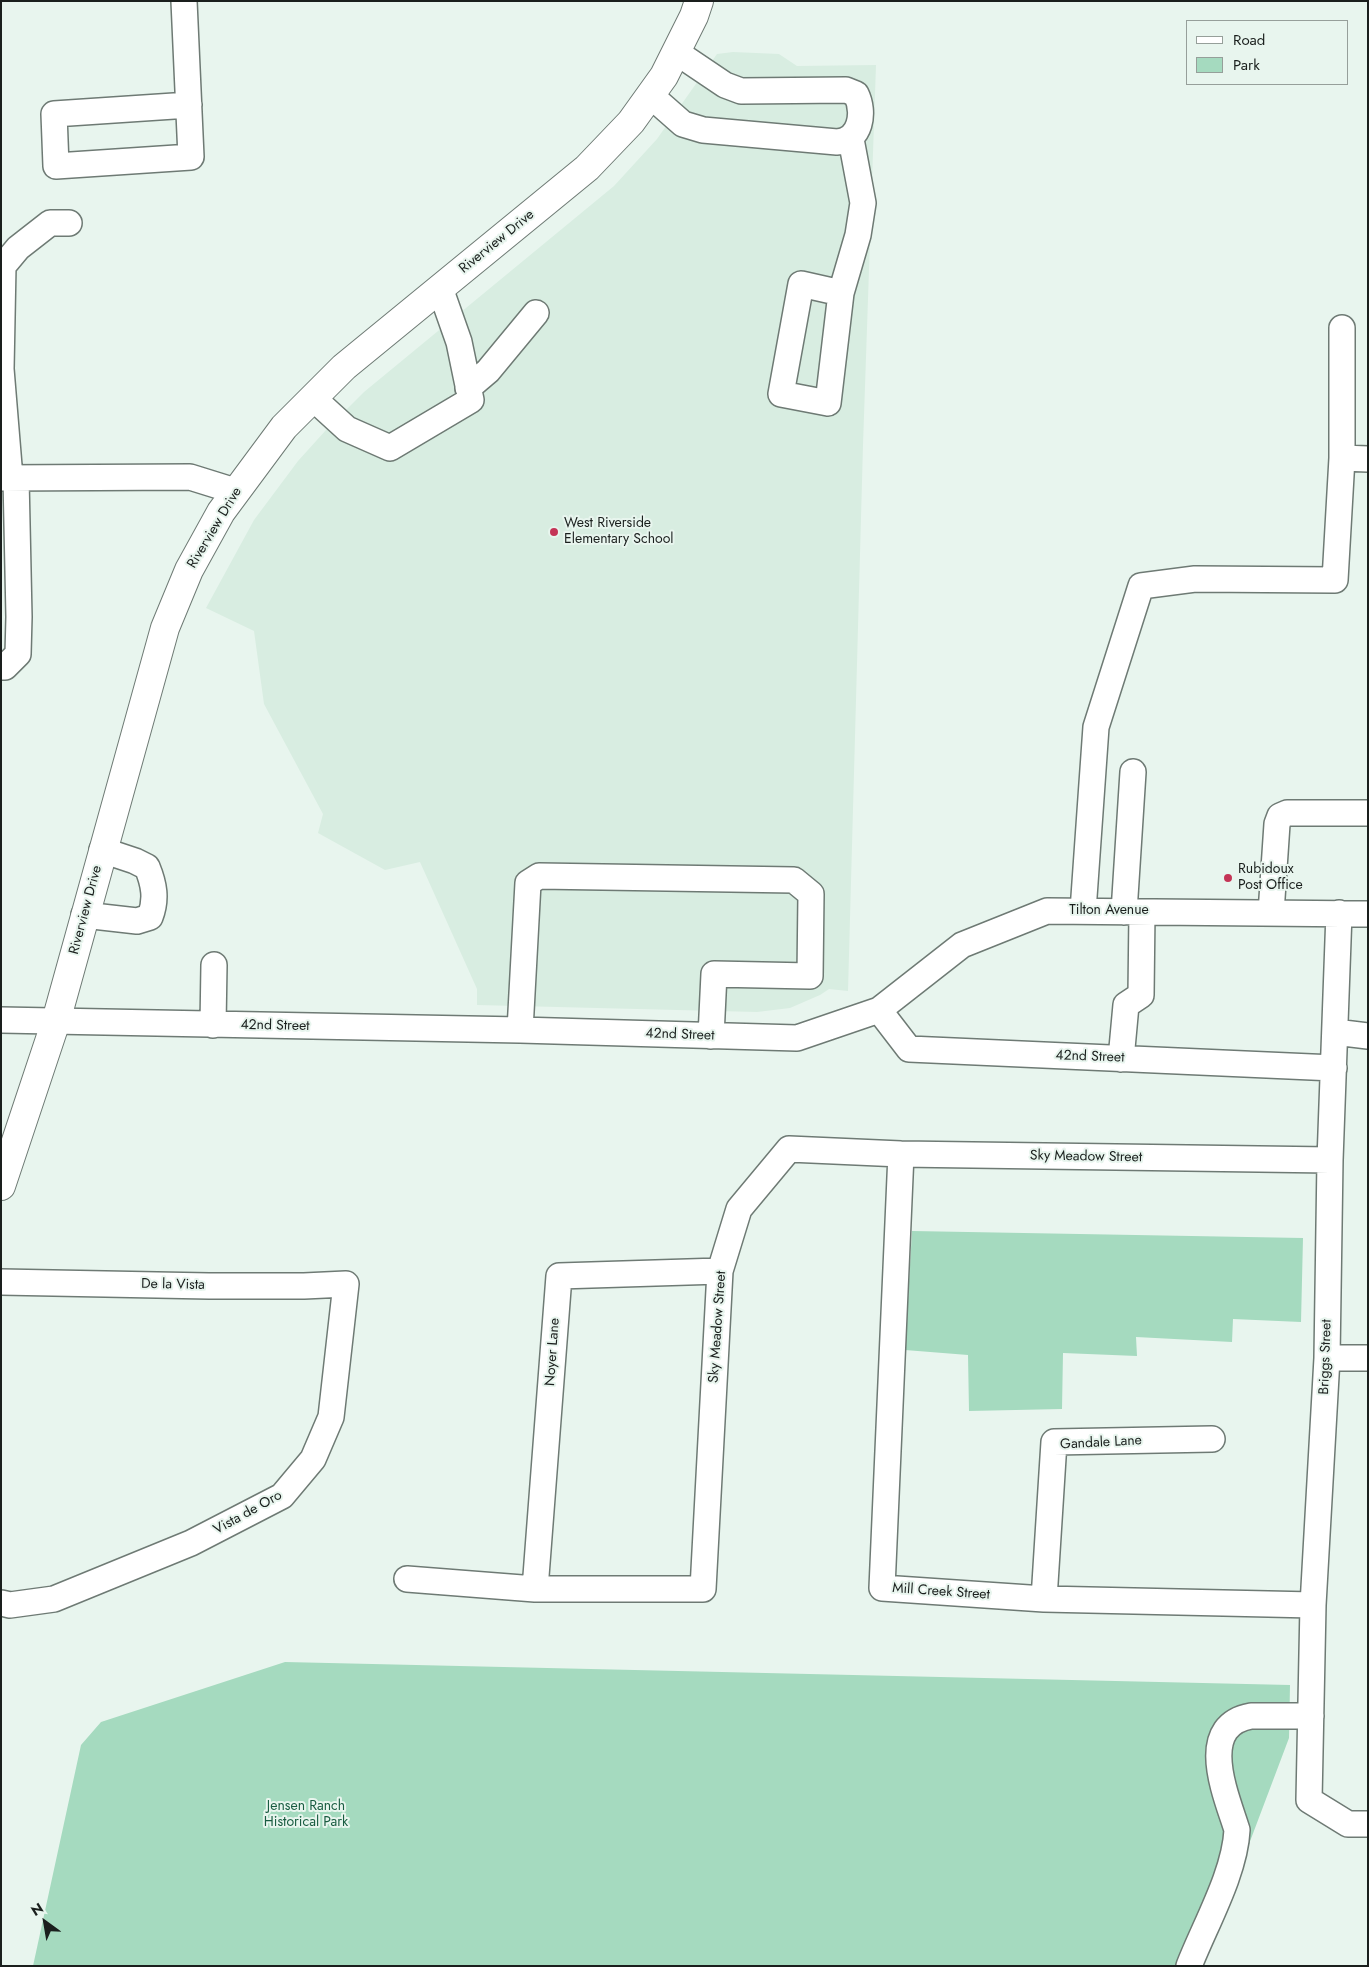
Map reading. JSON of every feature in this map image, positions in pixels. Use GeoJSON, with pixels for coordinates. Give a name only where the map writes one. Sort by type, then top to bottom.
{"type":"FeatureCollection","features":[{"type":"Feature","properties":{"kind":"main road","name":"Riverview Drive"},"geometry":{"type":"LineString","coordinates":[[1,1186],[56,1022],[84,915],[165,628],[189,570],[220,512],[284,427],[344,367],[587,168],[631,122],[664,76],[694,16],[699,1]]}},
{"type":"Feature","properties":{"kind":"street"},"geometry":{"type":"LineString","coordinates":[[184,1],[189,106],[191,156],[56,166],[54,114],[189,106]]}},
{"type":"Feature","properties":{"kind":"street"},"geometry":{"type":"LineString","coordinates":[[650,95],[683,124],[703,130],[844,142],[851,139],[858,129],[860,102],[856,94],[846,90],[741,91],[725,85],[676,52]]}},
{"type":"Feature","properties":{"kind":"street"},"geometry":{"type":"LineString","coordinates":[[841,293],[858,235],[863,203],[851,139]]}},
{"type":"Feature","properties":{"kind":"street"},"geometry":{"type":"LineString","coordinates":[[1,667],[5,667],[18,654],[19,616],[9,604],[9,478],[1,369],[3,266],[18,248],[50,223],[69,223]]}},
{"type":"Feature","properties":{"kind":"street"},"geometry":{"type":"LineString","coordinates":[[312,398],[347,429],[390,448],[471,400],[459,342],[440,288]]}},
{"type":"Feature","properties":{"kind":"street"},"geometry":{"type":"LineString","coordinates":[[468,388],[488,371],[536,313]]}},
{"type":"Feature","properties":{"kind":"street"},"geometry":{"type":"LineString","coordinates":[[1083,911],[1096,727],[1141,586],[1194,579],[1335,580],[1342,458],[1342,328]]}},
{"type":"Feature","properties":{"kind":"street"},"geometry":{"type":"LineString","coordinates":[[1342,458],[1368,459]]}},
{"type":"Feature","properties":{"kind":"street"},"geometry":{"type":"LineString","coordinates":[[9,478],[190,477],[236,491]]}},
{"type":"Feature","properties":{"kind":"street"},"geometry":{"type":"LineString","coordinates":[[1122,1059],[1126,1005],[1141,995],[1133,912],[1133,772]]}},
{"type":"Feature","properties":{"kind":"street"},"geometry":{"type":"LineString","coordinates":[[1271,913],[1276,824],[1280,816],[1287,813],[1368,813]]}},
{"type":"Feature","properties":{"kind":"street"},"geometry":{"type":"LineString","coordinates":[[84,915],[137,922],[150,916],[155,904],[153,882],[147,867],[102,850]]}},
{"type":"Feature","properties":{"kind":"street"},"geometry":{"type":"LineString","coordinates":[[520,1030],[528,883],[539,876],[794,880],[811,894],[810,976],[714,974],[711,1036]]}},
{"type":"Feature","properties":{"kind":"street","name":"Tilton Avenue"},"geometry":{"type":"LineString","coordinates":[[879,1010],[962,945],[1047,911],[1368,914]]}},
{"type":"Feature","properties":{"kind":"street","name":"Briggs Street"},"geometry":{"type":"LineString","coordinates":[[1339,913],[1330,1160],[1327,1358],[1314,1605],[1309,1800],[1348,1824],[1368,1824]]}},
{"type":"Feature","properties":{"kind":"street"},"geometry":{"type":"LineString","coordinates":[[213,1025],[214,965]]}},
{"type":"Feature","properties":{"kind":"street","name":"42nd Street"},"geometry":{"type":"LineString","coordinates":[[1,1020],[520,1030],[797,1038],[879,1010],[909,1050],[1334,1068]]}},
{"type":"Feature","properties":{"kind":"street"},"geometry":{"type":"LineString","coordinates":[[1335,1032],[1368,1036]]}},
{"type":"Feature","properties":{"kind":"street","name":"Sky Meadow Street"},"geometry":{"type":"LineString","coordinates":[[407,1579],[535,1588],[703,1589],[720,1271],[739,1209],[789,1149],[901,1154],[1330,1160]]}},
{"type":"Feature","properties":{"kind":"street","name":"Mill Creek Street"},"geometry":{"type":"LineString","coordinates":[[901,1154],[882,1588],[1044,1599],[1314,1605]]}},
{"type":"Feature","properties":{"kind":"street","name":"Noyer Lane"},"geometry":{"type":"LineString","coordinates":[[535,1588],[558,1276],[720,1271]]}},
{"type":"Feature","properties":{"kind":"street","name":"De la Vista"},"geometry":{"type":"LineString","coordinates":[[1,1282],[209,1286],[346,1284]]}},
{"type":"Feature","properties":{"kind":"street","name":"Vista de Oro"},"geometry":{"type":"LineString","coordinates":[[1,1603],[10,1604],[54,1599],[191,1543],[282,1496],[313,1459],[331,1416],[346,1284]]}},
{"type":"Feature","properties":{"kind":"street"},"geometry":{"type":"LineString","coordinates":[[1327,1358],[1368,1358]]}},
{"type":"Feature","properties":{"kind":"street","name":"Gandale Lane"},"geometry":{"type":"LineString","coordinates":[[1044,1599],[1054,1442],[1212,1440]]}},
{"type":"Feature","properties":{"kind":"street"},"geometry":{"type":"LineString","coordinates":[[1189,1966],[1222,1888],[1234,1852],[1236,1839],[1237,1830],[1219,1772],[1218,1756],[1220,1742],[1225,1731],[1241,1718],[1250,1716],[1311,1716]]}},
{"type":"Feature","properties":{"kind":"shaded area","name":"West Riverside Elementary School"},"geometry":{"type":"Polygon","coordinates":[[[733,52],[779,54],[797,66],[876,65],[863,445],[848,991],[829,989],[790,1008],[757,1012],[477,1005],[477,989],[420,862],[385,870],[318,833],[323,814],[264,704],[254,631],[206,608],[254,520],[298,461],[326,430],[364,392],[614,186],[657,139],[717,54],[733,52]]]}},
{"type":"Feature","properties":{"kind":"green space"},"geometry":{"type":"Polygon","coordinates":[[[912,1231],[1303,1238],[1301,1322],[1233,1319],[1232,1342],[1136,1337],[1137,1356],[1063,1353],[1062,1409],[969,1411],[968,1355],[905,1350],[912,1231]]]}},
{"type":"Feature","properties":{"kind":"green space","name":"Jensen Ranch Historical Park"},"geometry":{"type":"Polygon","coordinates":[[[285,1662],[1290,1685],[1289,1738],[1203,1966],[33,1966],[81,1745],[101,1722],[285,1662]]]}},
{"type":"Feature","properties":{"kind":"place","name":"West Riverside Elementary School"},"geometry":{"type":"Point","coordinates":[554,532]}},
{"type":"Feature","properties":{"kind":"place","name":"Rubidoux Post Office"},"geometry":{"type":"Point","coordinates":[1228,878]}}]}
